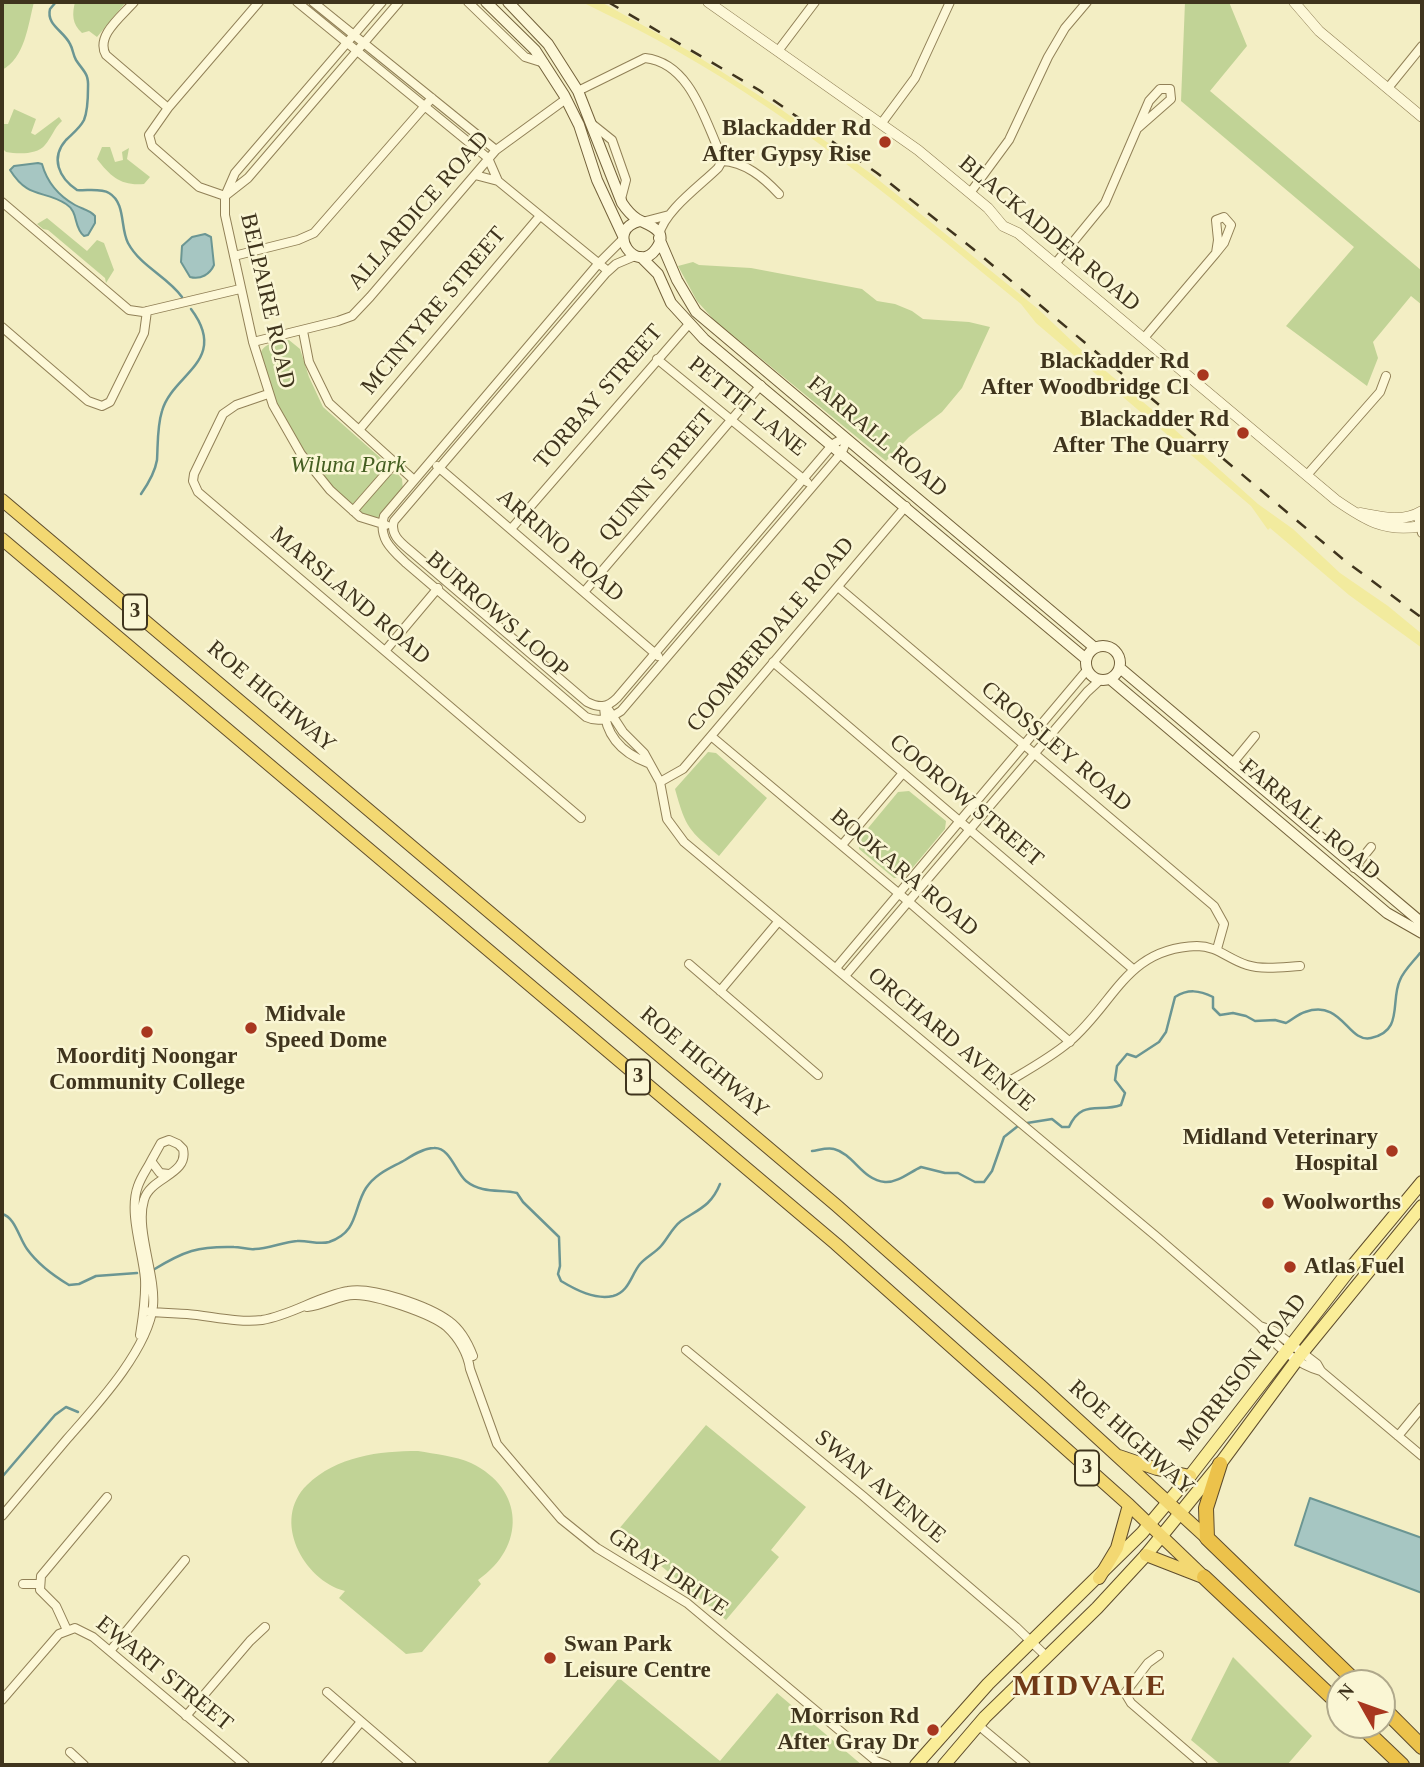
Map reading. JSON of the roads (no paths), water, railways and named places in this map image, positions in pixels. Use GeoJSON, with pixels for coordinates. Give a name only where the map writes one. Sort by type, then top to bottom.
{"type":"FeatureCollection","features":[{"type":"Feature","properties":{"kind":"highway","name":"ROE HIGHWAY"},"geometry":{"type":"LineString","coordinates":[[2,500],[836,1205],[1181,1514],[1343,1669]]}},
{"type":"Feature","properties":{"kind":"highway","name":"3"},"geometry":{"type":"LineString","coordinates":[[2,539],[835,1244],[1129,1505],[1326,1692]]}},
{"type":"Feature","properties":{"kind":"highway"},"geometry":{"type":"LineString","coordinates":[[1115,1455],[1157,1469],[1190,1476]]}},
{"type":"Feature","properties":{"kind":"highway"},"geometry":{"type":"LineString","coordinates":[[1207,1538],[1206,1508],[1220,1464]]}},
{"type":"Feature","properties":{"kind":"highway"},"geometry":{"type":"LineString","coordinates":[[1099,1578],[1117,1548],[1129,1505]]}},
{"type":"Feature","properties":{"kind":"highway"},"geometry":{"type":"LineString","coordinates":[[1146,1555],[1204,1577]]}},
{"type":"Feature","properties":{"kind":"highway"},"geometry":{"type":"LineString","coordinates":[[1310,1637],[1348,1669]]}},
{"type":"Feature","properties":{"kind":"highway"},"geometry":{"type":"LineString","coordinates":[[1396,1711],[1422,1734]]}},
{"type":"Feature","properties":{"kind":"highway"},"geometry":{"type":"LineString","coordinates":[[1396,1721],[1422,1747]]}},
{"type":"Feature","properties":{"kind":"highway"},"geometry":{"type":"LineString","coordinates":[[1375,1739],[1402,1765]]}},
{"type":"Feature","properties":{"kind":"main road"},"geometry":{"type":"LineString","coordinates":[[486,2],[509,22],[544,63],[579,125],[597,180],[626,248],[638,256],[647,256],[656,249],[659,236],[655,227],[629,212],[621,200],[578,91],[548,44],[508,2]]}},
{"type":"Feature","properties":{"kind":"main road"},"geometry":{"type":"LineString","coordinates":[[624,238],[629,225],[643,221]]}},
{"type":"Feature","properties":{"kind":"main road","name":"FARRALL ROAD"},"geometry":{"type":"LineString","coordinates":[[659,236],[677,280],[696,312],[1095,648]]}},
{"type":"Feature","properties":{"kind":"main road","name":"FARRALL ROAD"},"geometry":{"type":"LineString","coordinates":[[638,256],[658,274],[671,303],[689,324],[906,506],[1087,664]]}},
{"type":"Feature","properties":{"kind":"main road"},"geometry":{"type":"LineString","coordinates":[[1107,646],[1116,650],[1120,660],[1119,668],[1105,679],[1093,677],[1087,664],[1095,648],[1107,646]]}},
{"type":"Feature","properties":{"kind":"main road","name":"FARRALL ROAD"},"geometry":{"type":"LineString","coordinates":[[1119,668],[1422,923]]}},
{"type":"Feature","properties":{"kind":"main road","name":"FARRALL ROAD"},"geometry":{"type":"LineString","coordinates":[[1105,679],[1129,695],[1394,918],[1422,933]]}},
{"type":"Feature","properties":{"kind":"main road"},"geometry":{"type":"LineString","coordinates":[[1129,695],[1138,684]]}},
{"type":"Feature","properties":{"kind":"main road"},"geometry":{"type":"LineString","coordinates":[[1276,819],[1284,808]]}},
{"type":"Feature","properties":{"kind":"main road"},"geometry":{"type":"LineString","coordinates":[[1312,850],[1321,839]]}},
{"type":"Feature","properties":{"kind":"main road"},"geometry":{"type":"LineString","coordinates":[[1358,888],[1367,878]]}},
{"type":"Feature","properties":{"kind":"main road"},"geometry":{"type":"LineString","coordinates":[[1394,918],[1402,907]]}},
{"type":"Feature","properties":{"kind":"main road","name":"MORRISON ROAD"},"geometry":{"type":"LineString","coordinates":[[915,1765],[988,1684],[1099,1578],[1149,1525],[1422,1182]]}},
{"type":"Feature","properties":{"kind":"main road","name":"MORRISON ROAD"},"geometry":{"type":"LineString","coordinates":[[944,1765],[978,1725],[1105,1601],[1162,1537],[1300,1356],[1422,1206]]}},
{"type":"Feature","properties":{"kind":"street"},"geometry":{"type":"LineString","coordinates":[[134,2],[104,38],[103,50],[168,108]]}},
{"type":"Feature","properties":{"kind":"street"},"geometry":{"type":"LineString","coordinates":[[225,196],[199,187],[149,140],[151,130],[168,108],[259,2]]}},
{"type":"Feature","properties":{"kind":"street"},"geometry":{"type":"LineString","coordinates":[[297,2],[352,38]]}},
{"type":"Feature","properties":{"kind":"street"},"geometry":{"type":"LineString","coordinates":[[313,2],[393,73],[425,106],[488,158],[498,181]]}},
{"type":"Feature","properties":{"kind":"street","name":"BELPAIRE ROAD"},"geometry":{"type":"LineString","coordinates":[[382,2],[235,173],[225,196],[225,215],[253,342],[272,405],[301,454],[330,489],[353,512],[370,522],[392,527]]}},
{"type":"Feature","properties":{"kind":"street","name":"BELPAIRE ROAD"},"geometry":{"type":"LineString","coordinates":[[225,196],[248,178],[399,2]]}},
{"type":"Feature","properties":{"kind":"street"},"geometry":{"type":"LineString","coordinates":[[468,2],[525,57],[544,63]]}},
{"type":"Feature","properties":{"kind":"street","name":"BLACKADDER ROAD"},"geometry":{"type":"LineString","coordinates":[[708,2],[918,150],[988,208],[1003,226],[1018,233],[1353,512],[1378,525],[1421,529]]}},
{"type":"Feature","properties":{"kind":"street"},"geometry":{"type":"LineString","coordinates":[[778,51],[815,2]]}},
{"type":"Feature","properties":{"kind":"street"},"geometry":{"type":"LineString","coordinates":[[881,124],[915,78],[950,2]]}},
{"type":"Feature","properties":{"kind":"street"},"geometry":{"type":"LineString","coordinates":[[970,192],[1009,140],[1052,50],[1065,28],[1087,2]]}},
{"type":"Feature","properties":{"kind":"street"},"geometry":{"type":"LineString","coordinates":[[1294,2],[1320,31],[1422,117]]}},
{"type":"Feature","properties":{"kind":"street"},"geometry":{"type":"LineString","coordinates":[[1388,88],[1422,46]]}},
{"type":"Feature","properties":{"kind":"street"},"geometry":{"type":"LineString","coordinates":[[578,91],[645,58],[661,62],[687,83],[722,161],[718,168],[668,215],[660,227],[659,236]]}},
{"type":"Feature","properties":{"kind":"street"},"geometry":{"type":"LineString","coordinates":[[393,73],[432,98],[496,150]]}},
{"type":"Feature","properties":{"kind":"street"},"geometry":{"type":"LineString","coordinates":[[1055,264],[1105,203],[1138,128],[1154,94],[1160,89],[1170,89],[1171,99],[1138,128]]}},
{"type":"Feature","properties":{"kind":"street"},"geometry":{"type":"LineString","coordinates":[[234,256],[298,240],[314,233],[432,98]]}},
{"type":"Feature","properties":{"kind":"street","name":"ALLARDICE ROAD"},"geometry":{"type":"LineString","coordinates":[[253,342],[303,331],[346,318],[359,310],[488,158],[566,99]]}},
{"type":"Feature","properties":{"kind":"street"},"geometry":{"type":"LineString","coordinates":[[457,131],[464,124]]}},
{"type":"Feature","properties":{"kind":"street"},"geometry":{"type":"LineString","coordinates":[[722,161],[741,163],[768,182],[779,194]]}},
{"type":"Feature","properties":{"kind":"street"},"geometry":{"type":"LineString","coordinates":[[475,175],[498,181],[608,271]]}},
{"type":"Feature","properties":{"kind":"street"},"geometry":{"type":"LineString","coordinates":[[2,202],[122,305],[135,312],[240,289]]}},
{"type":"Feature","properties":{"kind":"street"},"geometry":{"type":"LineString","coordinates":[[643,221],[668,215]]}},
{"type":"Feature","properties":{"kind":"street","name":"MCINTYRE STREET"},"geometry":{"type":"LineString","coordinates":[[359,430],[539,216]]}},
{"type":"Feature","properties":{"kind":"street"},"geometry":{"type":"LineString","coordinates":[[382,524],[384,516],[414,480],[598,264],[624,238]]}},
{"type":"Feature","properties":{"kind":"street"},"geometry":{"type":"LineString","coordinates":[[1144,338],[1216,253]]}},
{"type":"Feature","properties":{"kind":"street"},"geometry":{"type":"LineString","coordinates":[[392,527],[394,521],[608,271],[624,260],[638,256]]}},
{"type":"Feature","properties":{"kind":"street"},"geometry":{"type":"LineString","coordinates":[[559,310],[569,317]]}},
{"type":"Feature","properties":{"kind":"street"},"geometry":{"type":"LineString","coordinates":[[2,327],[88,401],[102,406],[110,402],[144,333],[147,311]]}},
{"type":"Feature","properties":{"kind":"street","name":"TORBAY STREET"},"geometry":{"type":"LineString","coordinates":[[512,529],[689,324]]}},
{"type":"Feature","properties":{"kind":"street"},"geometry":{"type":"LineString","coordinates":[[303,331],[309,362],[320,388],[337,411],[414,480]]}},
{"type":"Feature","properties":{"kind":"street"},"geometry":{"type":"LineString","coordinates":[[531,344],[540,351]]}},
{"type":"Feature","properties":{"kind":"street","name":"PETTIT LANE"},"geometry":{"type":"LineString","coordinates":[[657,359],[812,486]]}},
{"type":"Feature","properties":{"kind":"street"},"geometry":{"type":"LineString","coordinates":[[1307,475],[1380,393],[1386,376]]}},
{"type":"Feature","properties":{"kind":"street"},"geometry":{"type":"LineString","coordinates":[[502,377],[512,385]]}},
{"type":"Feature","properties":{"kind":"street","name":"QUINN STREET"},"geometry":{"type":"LineString","coordinates":[[584,592],[761,385]]}},
{"type":"Feature","properties":{"kind":"street","name":"MARSLAND ROAD"},"geometry":{"type":"LineString","coordinates":[[268,394],[236,405],[223,414],[194,474],[194,486],[205,499],[581,818]]}},
{"type":"Feature","properties":{"kind":"street"},"geometry":{"type":"LineString","coordinates":[[473,411],[483,418]]}},
{"type":"Feature","properties":{"kind":"street"},"geometry":{"type":"LineString","coordinates":[[837,448],[812,486],[782,522],[621,711],[609,718],[605,707],[611,704],[804,479],[846,439]]}},
{"type":"Feature","properties":{"kind":"street","name":"ARRINO ROAD"},"geometry":{"type":"LineString","coordinates":[[431,461],[663,661]]}},
{"type":"Feature","properties":{"kind":"street"},"geometry":{"type":"LineString","coordinates":[[353,512],[395,463]]}},
{"type":"Feature","properties":{"kind":"street","name":"COOMBERDALE ROAD"},"geometry":{"type":"LineString","coordinates":[[660,782],[682,769],[906,506]]}},
{"type":"Feature","properties":{"kind":"street","name":"BLACKADDER ROAD"},"geometry":{"type":"LineString","coordinates":[[1353,512],[1388,518],[1420,513]]}},
{"type":"Feature","properties":{"kind":"street"},"geometry":{"type":"LineString","coordinates":[[1420,513],[1421,529]]}},
{"type":"Feature","properties":{"kind":"street"},"geometry":{"type":"LineString","coordinates":[[773,515],[782,522]]}},
{"type":"Feature","properties":{"kind":"street","name":"BURROWS LOOP"},"geometry":{"type":"LineString","coordinates":[[382,524],[386,543],[406,563],[568,702],[586,717],[594,720],[609,718]]}},
{"type":"Feature","properties":{"kind":"street","name":"BURROWS LOOP"},"geometry":{"type":"LineString","coordinates":[[392,527],[398,540],[544,666],[587,702],[605,707]]}},
{"type":"Feature","properties":{"kind":"street"},"geometry":{"type":"LineString","coordinates":[[744,548],[753,556]]}},
{"type":"Feature","properties":{"kind":"street"},"geometry":{"type":"LineString","coordinates":[[406,563],[414,554]]}},
{"type":"Feature","properties":{"kind":"street"},"geometry":{"type":"LineString","coordinates":[[385,651],[444,580]]}},
{"type":"Feature","properties":{"kind":"street"},"geometry":{"type":"LineString","coordinates":[[716,582],[725,589]]}},
{"type":"Feature","properties":{"kind":"street","name":"CROSSLEY ROAD"},"geometry":{"type":"LineString","coordinates":[[838,587],[1214,906],[1224,924],[1217,949]]}},
{"type":"Feature","properties":{"kind":"street"},"geometry":{"type":"LineString","coordinates":[[470,618],[478,609]]}},
{"type":"Feature","properties":{"kind":"street"},"geometry":{"type":"LineString","coordinates":[[687,615],[696,622]]}},
{"type":"Feature","properties":{"kind":"street"},"geometry":{"type":"LineString","coordinates":[[502,645],[510,636]]}},
{"type":"Feature","properties":{"kind":"street","name":"COOROW STREET"},"geometry":{"type":"LineString","coordinates":[[774,662],[1133,969]]}},
{"type":"Feature","properties":{"kind":"street"},"geometry":{"type":"LineString","coordinates":[[836,968],[1059,705],[1087,664]]}},
{"type":"Feature","properties":{"kind":"street"},"geometry":{"type":"LineString","coordinates":[[537,675],[544,666]]}},
{"type":"Feature","properties":{"kind":"street"},"geometry":{"type":"LineString","coordinates":[[845,976],[1087,692],[1105,679]]}},
{"type":"Feature","properties":{"kind":"street"},"geometry":{"type":"LineString","coordinates":[[568,702],[576,692]]}},
{"type":"Feature","properties":{"kind":"street"},"geometry":{"type":"LineString","coordinates":[[1059,705],[1069,713]]}},
{"type":"Feature","properties":{"kind":"street","name":"ORCHARD AVENUE"},"geometry":{"type":"LineString","coordinates":[[609,718],[642,750],[660,782],[667,819],[677,835],[1260,1326],[1268,1338],[1317,1364],[1321,1371],[1422,1456]]}},
{"type":"Feature","properties":{"kind":"street","name":"BOOKARA ROAD"},"geometry":{"type":"LineString","coordinates":[[711,736],[1057,1028],[1070,1042]]}},
{"type":"Feature","properties":{"kind":"street"},"geometry":{"type":"LineString","coordinates":[[1232,764],[1255,736]]}},
{"type":"Feature","properties":{"kind":"street"},"geometry":{"type":"LineString","coordinates":[[842,845],[903,773]]}},
{"type":"Feature","properties":{"kind":"street"},"geometry":{"type":"LineString","coordinates":[[994,782],[1003,790]]}},
{"type":"Feature","properties":{"kind":"street"},"geometry":{"type":"LineString","coordinates":[[1354,867],[1371,847]]}},
{"type":"Feature","properties":{"kind":"street"},"geometry":{"type":"LineString","coordinates":[[931,857],[940,865]]}},
{"type":"Feature","properties":{"kind":"street"},"geometry":{"type":"LineString","coordinates":[[720,991],[778,922]]}},
{"type":"Feature","properties":{"kind":"street"},"geometry":{"type":"LineString","coordinates":[[1001,1086],[1070,1042],[1133,969],[1145,960],[1199,946],[1217,949],[1247,965],[1300,966]]}},
{"type":"Feature","properties":{"kind":"street"},"geometry":{"type":"LineString","coordinates":[[689,964],[818,1075]]}},
{"type":"Feature","properties":{"kind":"street"},"geometry":{"type":"LineString","coordinates":[[2,1516],[118,1380],[146,1329],[148,1309],[143,1201],[153,1184],[181,1166],[184,1156],[178,1144],[169,1140],[164,1141],[151,1161],[136,1195],[136,1218],[148,1309]]}},
{"type":"Feature","properties":{"kind":"street"},"geometry":{"type":"LineString","coordinates":[[151,1161],[160,1173],[169,1174]]}},
{"type":"Feature","properties":{"kind":"street","name":"GRAY DRIVE"},"geometry":{"type":"LineString","coordinates":[[148,1309],[260,1320],[307,1307],[321,1298],[345,1291],[370,1289],[438,1314],[451,1322],[468,1344],[474,1358],[478,1387],[497,1444],[561,1519],[597,1548],[687,1603],[876,1763],[887,1765]]}},
{"type":"Feature","properties":{"kind":"street","name":"SWAN AVENUE"},"geometry":{"type":"LineString","coordinates":[[686,1350],[863,1496],[1046,1656]]}},
{"type":"Feature","properties":{"kind":"street"},"geometry":{"type":"LineString","coordinates":[[1398,1436],[1422,1407]]}},
{"type":"Feature","properties":{"kind":"street"},"geometry":{"type":"LineString","coordinates":[[23,1584],[39,1584],[45,1570],[107,1497]]}},
{"type":"Feature","properties":{"kind":"street"},"geometry":{"type":"LineString","coordinates":[[110,1651],[186,1560]]}},
{"type":"Feature","properties":{"kind":"street","name":"EWART STREET"},"geometry":{"type":"LineString","coordinates":[[39,1584],[40,1590],[56,1606],[67,1630],[75,1628],[84,1631],[245,1765]]}},
{"type":"Feature","properties":{"kind":"street"},"geometry":{"type":"LineString","coordinates":[[187,1716],[265,1627]]}},
{"type":"Feature","properties":{"kind":"street"},"geometry":{"type":"LineString","coordinates":[[2,1698],[50,1644],[67,1630]]}},
{"type":"Feature","properties":{"kind":"street"},"geometry":{"type":"LineString","coordinates":[[1159,1655],[1148,1663],[1127,1688],[1126,1697],[1203,1765]]}},
{"type":"Feature","properties":{"kind":"street"},"geometry":{"type":"LineString","coordinates":[[327,1692],[412,1765]]}},
{"type":"Feature","properties":{"kind":"street"},"geometry":{"type":"LineString","coordinates":[[325,1765],[360,1723]]}},
{"type":"Feature","properties":{"kind":"street"},"geometry":{"type":"LineString","coordinates":[[978,1725],[1026,1765]]}},
{"type":"Feature","properties":{"kind":"street"},"geometry":{"type":"LineString","coordinates":[[70,1752],[84,1765]]}},
{"type":"Feature","properties":{"kind":"street"},"geometry":{"type":"LineString","coordinates":[[228,1765],[235,1757]]}},
{"type":"Feature","properties":{"kind":"water"},"geometry":{"type":"Polygon","coordinates":[[[42,164],[50,183],[59,193],[95,216],[95,223],[88,235],[84,236],[78,228],[70,207],[58,199],[30,190],[10,170],[14,166],[42,164]]]}},
{"type":"Feature","properties":{"kind":"water"},"geometry":{"type":"Polygon","coordinates":[[[205,234],[211,237],[214,265],[205,276],[190,277],[181,262],[182,246],[192,237],[205,234]]]}},
{"type":"Feature","properties":{"kind":"water"},"geometry":{"type":"Polygon","coordinates":[[[1310,1498],[1422,1538],[1422,1593],[1295,1545],[1310,1498]]]}},
{"type":"Feature","properties":{"kind":"waterway"},"geometry":{"type":"LineString","coordinates":[[56,2],[49,15],[70,44],[88,83],[88,104],[84,120],[66,140],[58,154],[61,174],[77,190],[102,191],[114,197],[133,251],[182,297]]}},
{"type":"Feature","properties":{"kind":"waterway"},"geometry":{"type":"LineString","coordinates":[[141,494],[156,464],[162,411],[168,398],[202,354],[204,342],[201,327],[191,309]]}},
{"type":"Feature","properties":{"kind":"waterway"},"geometry":{"type":"LineString","coordinates":[[1027,1123],[1052,1119],[1062,1127],[1069,1127],[1074,1118],[1085,1110],[1121,1105],[1125,1093],[1115,1080],[1117,1066],[1127,1054],[1136,1057],[1159,1042],[1166,1032],[1175,997],[1184,993],[1198,992],[1213,997],[1213,1008],[1220,1015],[1233,1013],[1255,1021],[1275,1020],[1286,1023],[1302,1013],[1328,1011],[1363,1038],[1381,1034],[1392,1022],[1400,980],[1420,953]]}},
{"type":"Feature","properties":{"kind":"waterway"},"geometry":{"type":"LineString","coordinates":[[812,1151],[834,1149],[847,1156],[870,1177],[885,1182],[899,1179],[921,1167],[958,1173],[975,1182],[984,1182],[992,1171],[1004,1137],[1018,1126]]}},
{"type":"Feature","properties":{"kind":"waterway"},"geometry":{"type":"LineString","coordinates":[[153,1270],[183,1254],[201,1249],[265,1248],[297,1241],[321,1243],[339,1238],[350,1226],[362,1196],[374,1178],[415,1154],[434,1148],[444,1152],[462,1177],[472,1185],[517,1193],[559,1237],[558,1274],[561,1281],[579,1291],[613,1296],[623,1291],[640,1264],[661,1246],[681,1221],[708,1202],[720,1184]]}},
{"type":"Feature","properties":{"kind":"waterway"},"geometry":{"type":"LineString","coordinates":[[2,1214],[14,1223],[27,1249],[36,1259],[69,1285],[79,1284],[96,1276],[137,1273]]}},
{"type":"Feature","properties":{"kind":"waterway"},"geometry":{"type":"LineString","coordinates":[[2,1477],[55,1415],[66,1407],[78,1412]]}},
{"type":"Feature","properties":{"kind":"railway"},"geometry":{"type":"LineString","coordinates":[[608,2],[759,90],[877,173],[972,248],[1344,560],[1422,618]]}},
{"type":"Feature","properties":{"kind":"place","name":"Blackadder Rd After Gypsy Rise"},"geometry":{"type":"Point","coordinates":[885,142]}},
{"type":"Feature","properties":{"kind":"place","name":"Blackadder Rd After Woodbridge Cl"},"geometry":{"type":"Point","coordinates":[1203,375]}},
{"type":"Feature","properties":{"kind":"place","name":"Blackadder Rd After The Quarry"},"geometry":{"type":"Point","coordinates":[1243,433]}},
{"type":"Feature","properties":{"kind":"place","name":"Midvale Speed Dome"},"geometry":{"type":"Point","coordinates":[251,1028]}},
{"type":"Feature","properties":{"kind":"place","name":"Moorditj Noongar Community College"},"geometry":{"type":"Point","coordinates":[147,1032]}},
{"type":"Feature","properties":{"kind":"place","name":"Midland Veterinary Hospital"},"geometry":{"type":"Point","coordinates":[1392,1151]}},
{"type":"Feature","properties":{"kind":"place","name":"Woolworths"},"geometry":{"type":"Point","coordinates":[1268,1203]}},
{"type":"Feature","properties":{"kind":"place","name":"Atlas Fuel"},"geometry":{"type":"Point","coordinates":[1290,1267]}},
{"type":"Feature","properties":{"kind":"place","name":"Swan Park Leisure Centre"},"geometry":{"type":"Point","coordinates":[550,1658]}},
{"type":"Feature","properties":{"kind":"place","name":"Morrison Rd After Gray Dr"},"geometry":{"type":"Point","coordinates":[933,1730]}},
{"type":"Feature","properties":{"kind":"district","name":"MIDVALE"},"geometry":{"type":"Point","coordinates":[1090,1687]}},
{"type":"Feature","properties":{"kind":"park label","name":"Wiluna Park"},"geometry":{"type":"Point","coordinates":[348,466]}}]}
